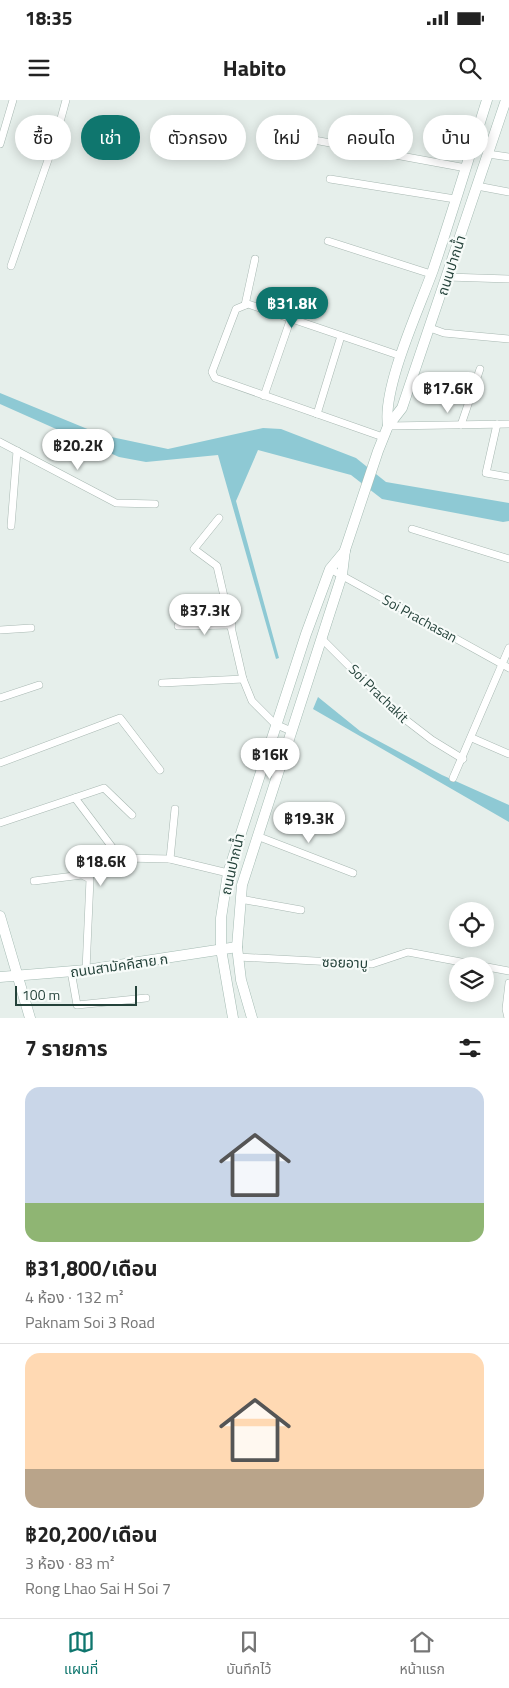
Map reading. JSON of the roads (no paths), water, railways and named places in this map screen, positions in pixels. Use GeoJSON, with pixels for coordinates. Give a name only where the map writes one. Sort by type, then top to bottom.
{"type":"FeatureCollection","features":[{"type":"Feature","properties":{"kind":"street"},"geometry":{"type":"LineString","coordinates":[[0,144],[13,100]]}},
{"type":"Feature","properties":{"kind":"street"},"geometry":{"type":"LineString","coordinates":[[12,266],[55,140],[66,100]]}},
{"type":"Feature","properties":{"kind":"street","name":"ถนนปากน้ำ"},"geometry":{"type":"LineString","coordinates":[[482,115],[487,100]]}},
{"type":"Feature","properties":{"kind":"street","name":"ถนนปากน้ำ"},"geometry":{"type":"LineString","coordinates":[[488,154],[506,107]]}},
{"type":"Feature","properties":{"kind":"street"},"geometry":{"type":"LineString","coordinates":[[488,139],[493,140]]}},
{"type":"Feature","properties":{"kind":"street"},"geometry":{"type":"LineString","coordinates":[[318,141],[466,168]]}},
{"type":"Feature","properties":{"kind":"street"},"geometry":{"type":"LineString","coordinates":[[488,154],[509,157]]}},
{"type":"Feature","properties":{"kind":"street","name":"ถนนปากน้ำ"},"geometry":{"type":"LineString","coordinates":[[388,426],[387,403],[401,356],[431,274],[468,160]]}},
{"type":"Feature","properties":{"kind":"street","name":"ถนนปากน้ำ"},"geometry":{"type":"LineString","coordinates":[[252,1018],[241,980],[237,952],[242,885],[256,836],[342,575],[345,550],[360,501],[383,437],[388,426],[402,408],[486,160]]}},
{"type":"Feature","properties":{"kind":"street"},"geometry":{"type":"LineString","coordinates":[[330,179],[455,199]]}},
{"type":"Feature","properties":{"kind":"street"},"geometry":{"type":"LineString","coordinates":[[477,186],[509,192]]}},
{"type":"Feature","properties":{"kind":"street"},"geometry":{"type":"LineString","coordinates":[[328,241],[431,274]]}},
{"type":"Feature","properties":{"kind":"street"},"geometry":{"type":"LineString","coordinates":[[245,305],[255,260]]}},
{"type":"Feature","properties":{"kind":"street"},"geometry":{"type":"LineString","coordinates":[[447,276],[509,279]]}},
{"type":"Feature","properties":{"kind":"street"},"geometry":{"type":"LineString","coordinates":[[383,437],[215,378],[212,374],[236,309],[245,305],[254,305],[401,356]]}},
{"type":"Feature","properties":{"kind":"street"},"geometry":{"type":"LineString","coordinates":[[264,396],[291,318]]}},
{"type":"Feature","properties":{"kind":"street"},"geometry":{"type":"LineString","coordinates":[[430,328],[444,333],[509,339]]}},
{"type":"Feature","properties":{"kind":"street"},"geometry":{"type":"LineString","coordinates":[[317,414],[341,336]]}},
{"type":"Feature","properties":{"kind":"street"},"geometry":{"type":"LineString","coordinates":[[462,424],[480,369]]}},
{"type":"Feature","properties":{"kind":"street"},"geometry":{"type":"LineString","coordinates":[[497,424],[486,473],[509,477]]}},
{"type":"Feature","properties":{"kind":"street"},"geometry":{"type":"LineString","coordinates":[[388,426],[509,424]]}},
{"type":"Feature","properties":{"kind":"street"},"geometry":{"type":"LineString","coordinates":[[0,442],[116,503],[155,504]]}},
{"type":"Feature","properties":{"kind":"street"},"geometry":{"type":"LineString","coordinates":[[11,526],[17,451]]}},
{"type":"Feature","properties":{"kind":"street"},"geometry":{"type":"LineString","coordinates":[[219,518],[194,548],[217,566],[243,679],[252,701],[275,724],[291,731]]}},
{"type":"Feature","properties":{"kind":"street"},"geometry":{"type":"LineString","coordinates":[[412,529],[509,559]]}},
{"type":"Feature","properties":{"kind":"street","name":"ถนนปากน้ำ"},"geometry":{"type":"LineString","coordinates":[[233,1018],[221,949],[221,918],[228,873],[275,724],[330,569],[345,550]]}},
{"type":"Feature","properties":{"kind":"street","name":"Soi Prachasan"},"geometry":{"type":"LineString","coordinates":[[330,569],[506,666]]}},
{"type":"Feature","properties":{"kind":"street"},"geometry":{"type":"LineString","coordinates":[[178,626],[232,625]]}},
{"type":"Feature","properties":{"kind":"street"},"geometry":{"type":"LineString","coordinates":[[0,630],[30,628]]}},
{"type":"Feature","properties":{"kind":"street","name":"Soi Prachakit"},"geometry":{"type":"LineString","coordinates":[[322,639],[393,710],[432,740],[463,759]]}},
{"type":"Feature","properties":{"kind":"street"},"geometry":{"type":"LineString","coordinates":[[453,778],[506,666],[509,648]]}},
{"type":"Feature","properties":{"kind":"street"},"geometry":{"type":"LineString","coordinates":[[162,683],[243,679]]}},
{"type":"Feature","properties":{"kind":"street"},"geometry":{"type":"LineString","coordinates":[[0,698],[39,685]]}},
{"type":"Feature","properties":{"kind":"street"},"geometry":{"type":"LineString","coordinates":[[0,764],[120,718],[160,770]]}},
{"type":"Feature","properties":{"kind":"street"},"geometry":{"type":"LineString","coordinates":[[472,738],[509,754]]}},
{"type":"Feature","properties":{"kind":"street"},"geometry":{"type":"LineString","coordinates":[[0,824],[104,788],[132,815]]}},
{"type":"Feature","properties":{"kind":"street"},"geometry":{"type":"LineString","coordinates":[[75,798],[118,855],[123,858],[170,859],[228,873]]}},
{"type":"Feature","properties":{"kind":"street"},"geometry":{"type":"LineString","coordinates":[[170,859],[175,809]]}},
{"type":"Feature","properties":{"kind":"street"},"geometry":{"type":"LineString","coordinates":[[256,836],[353,873]]}},
{"type":"Feature","properties":{"kind":"street"},"geometry":{"type":"LineString","coordinates":[[34,881],[82,875],[90,879],[86,970]]}},
{"type":"Feature","properties":{"kind":"street"},"geometry":{"type":"LineString","coordinates":[[240,899],[301,910]]}},
{"type":"Feature","properties":{"kind":"street"},"geometry":{"type":"LineString","coordinates":[[0,916],[30,1018]]}},
{"type":"Feature","properties":{"kind":"street","name":"ถนนสามัคคีสาย ก"},"geometry":{"type":"LineString","coordinates":[[0,977],[86,970],[221,949],[237,952]]}},
{"type":"Feature","properties":{"kind":"street","name":"ซอยอาบู"},"geometry":{"type":"LineString","coordinates":[[237,952],[372,964],[408,952],[509,972]]}},
{"type":"Feature","properties":{"kind":"street"},"geometry":{"type":"LineString","coordinates":[[72,971],[78,1005],[146,998]]}},
{"type":"Feature","properties":{"kind":"street"},"geometry":{"type":"LineString","coordinates":[[508,1018],[506,1009],[509,983]]}},
{"type":"Feature","properties":{"kind":"water"},"geometry":{"type":"Polygon","coordinates":[[[0,393],[102,435],[168,449],[263,428],[281,429],[356,458],[386,482],[509,503],[509,521],[503,522],[382,499],[351,475],[258,450],[236,501],[279,658],[276,659],[218,455],[146,462],[119,457],[0,404],[0,393]]]}},
{"type":"Feature","properties":{"kind":"water"},"geometry":{"type":"Polygon","coordinates":[[[318,697],[360,731],[442,775],[509,805],[509,822],[313,709],[318,697]]]}}]}
